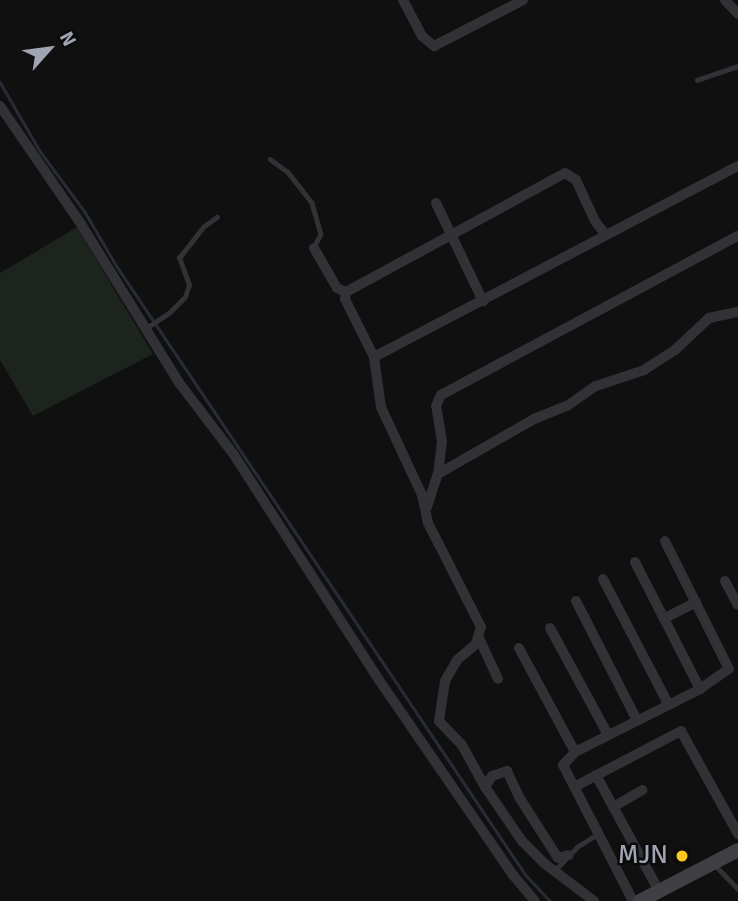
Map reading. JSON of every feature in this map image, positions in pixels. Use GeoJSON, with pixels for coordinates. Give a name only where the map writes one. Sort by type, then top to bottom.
{"type":"FeatureCollection","features":[{"type":"Feature","properties":{"kind":"main road"},"geometry":{"type":"LineString","coordinates":[[640,901],[738,850]]}},
{"type":"Feature","properties":{"kind":"street"},"geometry":{"type":"LineString","coordinates":[[403,0],[422,36],[434,46],[523,0]]}},
{"type":"Feature","properties":{"kind":"street"},"geometry":{"type":"LineString","coordinates":[[725,0],[738,15]]}},
{"type":"Feature","properties":{"kind":"street"},"geometry":{"type":"LineString","coordinates":[[0,106],[81,224],[180,384],[234,456],[379,680],[513,875],[536,901]]}},
{"type":"Feature","properties":{"kind":"street"},"geometry":{"type":"LineString","coordinates":[[374,356],[738,166]]}},
{"type":"Feature","properties":{"kind":"street"},"geometry":{"type":"LineString","coordinates":[[346,292],[565,173],[576,180],[595,221],[605,234]]}},
{"type":"Feature","properties":{"kind":"street"},"geometry":{"type":"LineString","coordinates":[[436,203],[449,236],[483,301]]}},
{"type":"Feature","properties":{"kind":"street"},"geometry":{"type":"LineString","coordinates":[[426,509],[438,474],[442,442],[436,406],[441,395],[738,236]]}},
{"type":"Feature","properties":{"kind":"street"},"geometry":{"type":"LineString","coordinates":[[314,248],[337,288],[346,292]]}},
{"type":"Feature","properties":{"kind":"street"},"geometry":{"type":"LineString","coordinates":[[346,292],[346,303],[374,356],[381,407],[426,509],[433,533],[479,618],[479,638],[498,679]]}},
{"type":"Feature","properties":{"kind":"street"},"geometry":{"type":"LineString","coordinates":[[438,474],[534,419],[567,406],[596,386],[644,370],[675,350],[709,318],[738,312]]}},
{"type":"Feature","properties":{"kind":"street"},"geometry":{"type":"LineString","coordinates":[[633,901],[563,765],[575,752],[726,674],[729,666],[665,541]]}},
{"type":"Feature","properties":{"kind":"street"},"geometry":{"type":"LineString","coordinates":[[635,562],[700,689]]}},
{"type":"Feature","properties":{"kind":"street"},"geometry":{"type":"LineString","coordinates":[[603,579],[669,705]]}},
{"type":"Feature","properties":{"kind":"street"},"geometry":{"type":"LineString","coordinates":[[725,581],[736,597]]}},
{"type":"Feature","properties":{"kind":"street"},"geometry":{"type":"LineString","coordinates":[[576,601],[637,720]]}},
{"type":"Feature","properties":{"kind":"street"},"geometry":{"type":"LineString","coordinates":[[665,618],[696,602]]}},
{"type":"Feature","properties":{"kind":"street"},"geometry":{"type":"LineString","coordinates":[[550,628],[608,735]]}},
{"type":"Feature","properties":{"kind":"street"},"geometry":{"type":"LineString","coordinates":[[479,638],[451,668],[445,681],[438,719],[462,745],[485,787],[522,841],[554,871],[594,901]]}},
{"type":"Feature","properties":{"kind":"street"},"geometry":{"type":"LineString","coordinates":[[519,648],[575,752]]}},
{"type":"Feature","properties":{"kind":"street"},"geometry":{"type":"LineString","coordinates":[[574,787],[681,731],[738,834]]}},
{"type":"Feature","properties":{"kind":"street"},"geometry":{"type":"LineString","coordinates":[[485,787],[492,776],[507,771],[519,797],[558,858],[569,855]]}},
{"type":"Feature","properties":{"kind":"street"},"geometry":{"type":"LineString","coordinates":[[596,775],[659,891]]}},
{"type":"Feature","properties":{"kind":"street"},"geometry":{"type":"LineString","coordinates":[[612,807],[643,790]]}},
{"type":"Feature","properties":{"kind":"lane"},"geometry":{"type":"LineString","coordinates":[[697,79],[738,66]]}},
{"type":"Feature","properties":{"kind":"lane"},"geometry":{"type":"LineString","coordinates":[[270,159],[288,172],[312,203],[321,234],[314,248]]}},
{"type":"Feature","properties":{"kind":"lane"},"geometry":{"type":"LineString","coordinates":[[147,328],[177,307],[189,289],[179,261],[181,253],[203,227],[216,218]]}},
{"type":"Feature","properties":{"kind":"lane"},"geometry":{"type":"LineString","coordinates":[[554,871],[569,855],[598,834]]}},
{"type":"Feature","properties":{"kind":"lane"},"geometry":{"type":"LineString","coordinates":[[712,863],[738,889]]}},
{"type":"Feature","properties":{"kind":"shaded area"},"geometry":{"type":"Polygon","coordinates":[[[77,227],[153,354],[33,416],[0,360],[0,273],[77,227]]]}},
{"type":"Feature","properties":{"kind":"waterway"},"geometry":{"type":"LineString","coordinates":[[0,82],[40,151],[85,212],[116,265],[525,874],[550,901]]}},
{"type":"Feature","properties":{"kind":"place","name":"MJN"},"geometry":{"type":"Point","coordinates":[682,856]}}]}
